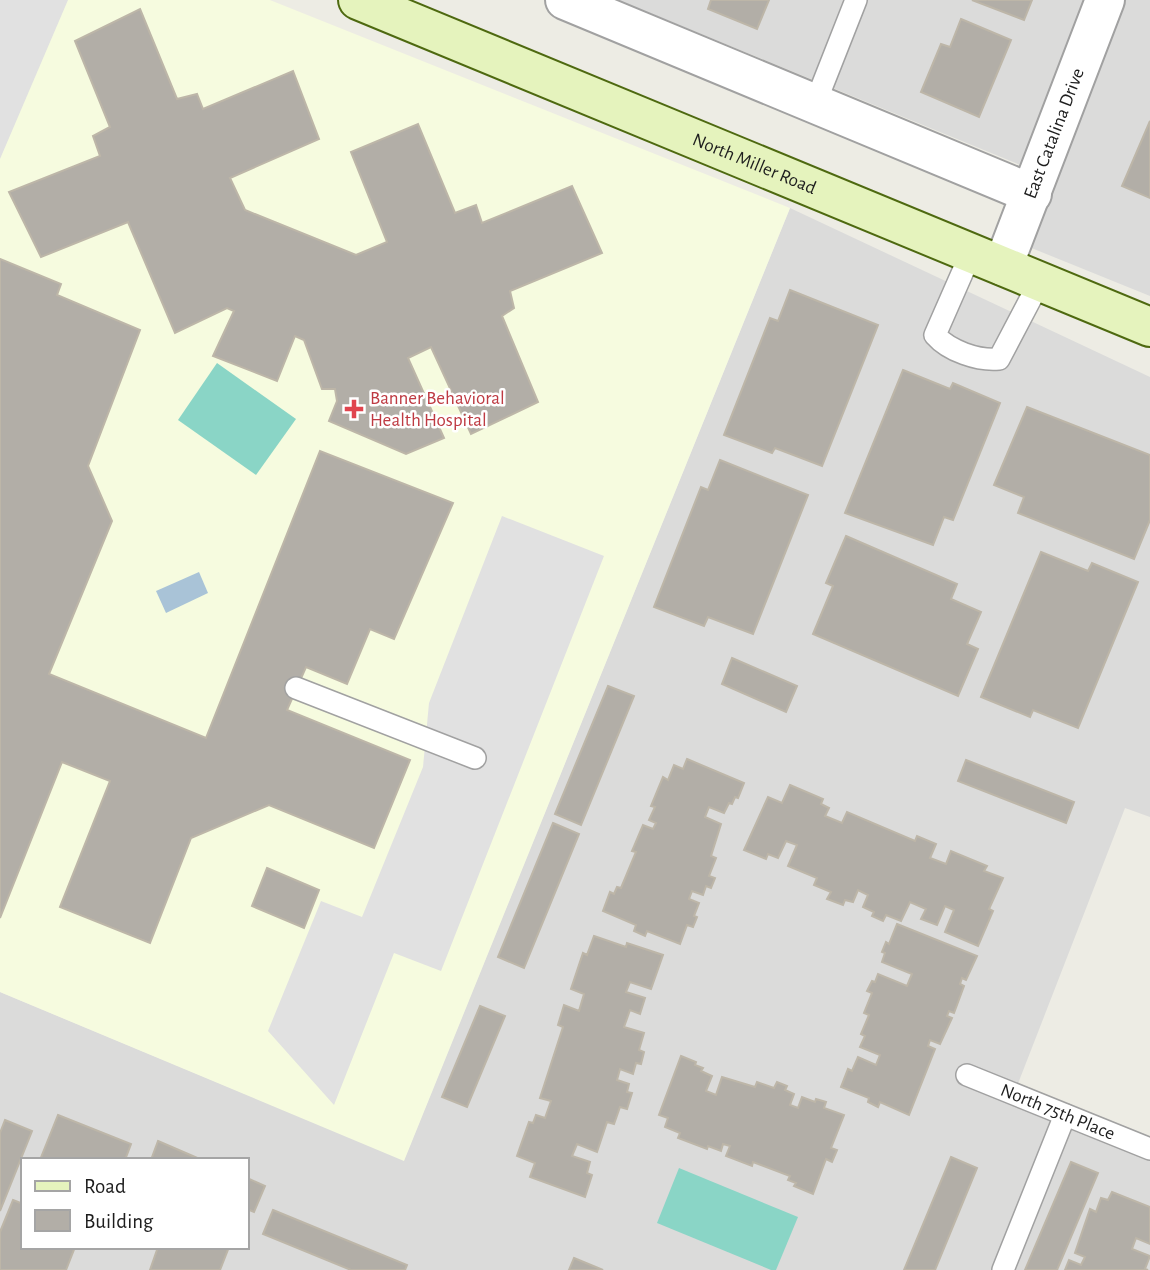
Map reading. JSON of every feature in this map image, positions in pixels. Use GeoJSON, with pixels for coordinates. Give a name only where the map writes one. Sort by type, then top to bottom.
{"type":"FeatureCollection","features":[{"type":"Feature","properties":{"kind":"street","name":"North Miller Road"},"geometry":{"type":"LineString","coordinates":[[358,0],[1150,327]]}},
{"type":"Feature","properties":{"kind":"street"},"geometry":{"type":"LineString","coordinates":[[565,0],[627,12],[815,104],[1032,194]]}},
{"type":"Feature","properties":{"kind":"street","name":"East Catalina Drive"},"geometry":{"type":"LineString","coordinates":[[987,259],[1032,194],[1105,0]]}},
{"type":"Feature","properties":{"kind":"lane"},"geometry":{"type":"LineString","coordinates":[[815,104],[856,0]]}},
{"type":"Feature","properties":{"kind":"lane"},"geometry":{"type":"LineString","coordinates":[[987,259],[935,335],[943,344],[985,360],[999,359],[1040,281]]}},
{"type":"Feature","properties":{"kind":"lane"},"geometry":{"type":"LineString","coordinates":[[296,688],[475,758]]}},
{"type":"Feature","properties":{"kind":"lane","name":"North 75th Place"},"geometry":{"type":"LineString","coordinates":[[967,1076],[1150,1149]]}},
{"type":"Feature","properties":{"kind":"lane"},"geometry":{"type":"LineString","coordinates":[[1003,1270],[1065,1115]]}},
{"type":"Feature","properties":{"kind":"shaded area","name":"Banner Behavioral Health Hospital"},"geometry":{"type":"Polygon","coordinates":[[[0,0],[270,0],[790,208],[404,1161],[0,992],[0,0]]]}},
{"type":"Feature","properties":{"kind":"shaded area"},"geometry":{"type":"Polygon","coordinates":[[[0,0],[68,0],[0,159],[0,0]]]}},
{"type":"Feature","properties":{"kind":"shaded area"},"geometry":{"type":"Polygon","coordinates":[[[618,0],[1150,0],[1150,296],[1029,247],[1057,180],[618,0]]]}},
{"type":"Feature","properties":{"kind":"shaded area"},"geometry":{"type":"Polygon","coordinates":[[[790,208],[1150,377],[1150,817],[1125,808],[1014,1094],[1150,1149],[1150,1270],[0,1270],[0,992],[404,1160],[790,208]]]}},
{"type":"Feature","properties":{"kind":"shaded area"},"geometry":{"type":"Polygon","coordinates":[[[217,363],[296,419],[256,475],[178,420],[217,363]]]}},
{"type":"Feature","properties":{"kind":"shaded area"},"geometry":{"type":"Polygon","coordinates":[[[502,516],[604,556],[441,971],[394,953],[334,1105],[268,1031],[321,901],[362,917],[423,767],[429,703],[502,516]]]}},
{"type":"Feature","properties":{"kind":"shaded area"},"geometry":{"type":"Polygon","coordinates":[[[199,572],[208,593],[166,613],[156,591],[199,572]]]}},
{"type":"Feature","properties":{"kind":"shaded area"},"geometry":{"type":"Polygon","coordinates":[[[679,1168],[798,1217],[776,1270],[657,1223],[679,1168]]]}},
{"type":"Feature","properties":{"kind":"building"},"geometry":{"type":"Polygon","coordinates":[[[711,0],[769,0],[757,29],[708,9],[711,0]]]}},
{"type":"Feature","properties":{"kind":"building"},"geometry":{"type":"Polygon","coordinates":[[[972,0],[1032,0],[1024,20],[972,0]]]}},
{"type":"Feature","properties":{"kind":"building"},"geometry":{"type":"Polygon","coordinates":[[[140,9],[177,99],[197,94],[203,109],[293,71],[319,139],[230,178],[245,210],[356,255],[387,242],[351,152],[418,124],[455,213],[476,205],[482,223],[572,186],[602,253],[510,291],[514,308],[502,316],[538,402],[471,434],[431,347],[408,358],[444,438],[406,454],[329,421],[337,401],[335,389],[322,389],[304,340],[295,336],[277,381],[213,356],[234,311],[227,308],[175,333],[128,222],[41,257],[9,192],[100,156],[93,136],[110,127],[75,41],[140,9]]]}},
{"type":"Feature","properties":{"kind":"building"},"geometry":{"type":"Polygon","coordinates":[[[961,19],[1011,40],[979,117],[921,92],[941,44],[950,47],[961,19]]]}},
{"type":"Feature","properties":{"kind":"building"},"geometry":{"type":"Polygon","coordinates":[[[1150,121],[1150,198],[1122,186],[1150,121]]]}},
{"type":"Feature","properties":{"kind":"building"},"geometry":{"type":"Polygon","coordinates":[[[0,259],[61,284],[57,295],[140,330],[88,466],[112,521],[49,674],[206,738],[320,451],[453,503],[394,639],[370,629],[347,684],[306,667],[287,710],[410,760],[374,848],[269,805],[191,838],[150,943],[60,907],[110,781],[62,762],[0,918],[0,259]]]}},
{"type":"Feature","properties":{"kind":"building"},"geometry":{"type":"Polygon","coordinates":[[[790,290],[878,325],[822,466],[775,448],[772,453],[724,435],[770,318],[778,321],[790,290]]]}},
{"type":"Feature","properties":{"kind":"building"},"geometry":{"type":"Polygon","coordinates":[[[903,370],[950,389],[953,383],[1000,403],[953,520],[944,517],[933,545],[845,513],[903,370]]]}},
{"type":"Feature","properties":{"kind":"building"},"geometry":{"type":"Polygon","coordinates":[[[1027,407],[1150,455],[1150,520],[1134,559],[1018,513],[1024,497],[994,485],[1027,407]]]}},
{"type":"Feature","properties":{"kind":"building"},"geometry":{"type":"Polygon","coordinates":[[[720,460],[808,495],[753,634],[708,617],[704,626],[654,607],[701,487],[708,490],[720,460]]]}},
{"type":"Feature","properties":{"kind":"building"},"geometry":{"type":"Polygon","coordinates":[[[846,536],[957,584],[951,599],[981,612],[967,644],[978,649],[958,696],[813,634],[833,586],[826,583],[846,536]]]}},
{"type":"Feature","properties":{"kind":"building"},"geometry":{"type":"Polygon","coordinates":[[[1041,552],[1088,571],[1092,563],[1138,582],[1078,728],[1033,710],[1030,717],[981,697],[1041,552]]]}},
{"type":"Feature","properties":{"kind":"building"},"geometry":{"type":"Polygon","coordinates":[[[732,658],[797,686],[786,712],[722,684],[732,658]]]}},
{"type":"Feature","properties":{"kind":"building"},"geometry":{"type":"Polygon","coordinates":[[[608,686],[634,696],[581,825],[555,814],[608,686]]]}},
{"type":"Feature","properties":{"kind":"building"},"geometry":{"type":"Polygon","coordinates":[[[687,759],[744,783],[738,798],[735,797],[732,804],[729,803],[724,813],[709,807],[705,817],[721,824],[711,856],[716,858],[709,876],[715,878],[711,888],[706,886],[703,895],[692,891],[689,899],[699,903],[694,916],[697,917],[693,927],[687,925],[680,944],[647,931],[645,936],[634,931],[636,925],[603,911],[610,892],[614,894],[617,887],[621,888],[636,852],[632,851],[643,825],[653,829],[656,823],[649,820],[655,807],[651,806],[663,777],[668,780],[674,765],[683,769],[687,759]]]}},
{"type":"Feature","properties":{"kind":"building"},"geometry":{"type":"Polygon","coordinates":[[[966,760],[1074,802],[1066,823],[958,781],[966,760]]]}},
{"type":"Feature","properties":{"kind":"building"},"geometry":{"type":"Polygon","coordinates":[[[790,785],[823,799],[821,804],[829,808],[825,816],[842,823],[847,812],[915,841],[917,836],[936,844],[930,858],[946,864],[951,851],[987,866],[984,871],[1003,878],[989,909],[993,911],[978,946],[945,932],[954,910],[945,906],[937,925],[921,919],[926,909],[910,902],[901,921],[886,915],[883,921],[872,916],[874,912],[863,907],[868,895],[858,890],[853,902],[845,900],[843,905],[827,899],[831,892],[814,885],[817,878],[788,866],[797,845],[786,841],[778,858],[768,854],[766,859],[744,850],[768,797],[782,803],[790,785]]]}},
{"type":"Feature","properties":{"kind":"building"},"geometry":{"type":"Polygon","coordinates":[[[553,823],[579,834],[524,968],[498,957],[553,823]]]}},
{"type":"Feature","properties":{"kind":"building"},"geometry":{"type":"Polygon","coordinates":[[[267,868],[319,890],[304,928],[252,906],[267,868]]]}},
{"type":"Feature","properties":{"kind":"building"},"geometry":{"type":"Polygon","coordinates":[[[897,924],[977,956],[966,980],[962,978],[960,984],[964,986],[954,1013],[949,1011],[947,1016],[952,1018],[940,1044],[930,1040],[928,1046],[935,1049],[909,1115],[880,1102],[878,1107],[868,1102],[869,1098],[841,1087],[848,1069],[852,1071],[858,1057],[876,1065],[880,1055],[860,1047],[865,1036],[861,1034],[869,1015],[864,1013],[872,993],[867,991],[872,981],[875,982],[878,974],[907,986],[912,974],[882,962],[885,953],[882,952],[886,942],[889,944],[897,924]]]}},
{"type":"Feature","properties":{"kind":"building"},"geometry":{"type":"Polygon","coordinates":[[[594,936],[626,947],[627,943],[663,955],[651,989],[630,982],[626,992],[645,998],[640,1014],[630,1010],[624,1027],[644,1033],[639,1050],[644,1052],[641,1064],[636,1063],[633,1074],[620,1069],[617,1080],[629,1084],[627,1092],[632,1093],[627,1109],[620,1107],[614,1124],[607,1122],[597,1152],[577,1144],[572,1156],[590,1162],[587,1173],[592,1175],[585,1197],[530,1177],[535,1163],[517,1156],[529,1122],[533,1123],[536,1115],[545,1118],[551,1101],[540,1098],[563,1027],[558,1025],[564,1005],[579,1011],[584,994],[571,989],[583,953],[587,955],[594,936]]]}},
{"type":"Feature","properties":{"kind":"building"},"geometry":{"type":"Polygon","coordinates":[[[480,1006],[505,1016],[467,1107],[442,1097],[480,1006]]]}},
{"type":"Feature","properties":{"kind":"building"},"geometry":{"type":"Polygon","coordinates":[[[681,1056],[696,1062],[695,1065],[703,1068],[701,1071],[712,1076],[706,1091],[716,1095],[722,1077],[755,1087],[757,1082],[774,1088],[777,1082],[787,1086],[785,1090],[794,1094],[790,1105],[798,1108],[802,1097],[815,1102],[816,1099],[826,1102],[824,1108],[844,1115],[831,1148],[837,1150],[832,1162],[826,1159],[813,1194],[794,1186],[796,1183],[788,1180],[790,1176],[753,1162],[752,1166],[726,1156],[730,1146],[723,1144],[721,1151],[708,1146],[707,1149],[678,1138],[680,1133],[665,1127],[668,1118],[659,1115],[681,1056]]]}},
{"type":"Feature","properties":{"kind":"building"},"geometry":{"type":"Polygon","coordinates":[[[58,1115],[131,1144],[126,1158],[41,1158],[58,1115]]]}},
{"type":"Feature","properties":{"kind":"building"},"geometry":{"type":"Polygon","coordinates":[[[5,1120],[32,1131],[0,1211],[0,1133],[5,1120]]]}},
{"type":"Feature","properties":{"kind":"building"},"geometry":{"type":"Polygon","coordinates":[[[158,1141],[197,1158],[152,1158],[158,1141]]]}},
{"type":"Feature","properties":{"kind":"building"},"geometry":{"type":"Polygon","coordinates":[[[951,1157],[977,1168],[935,1270],[904,1270],[951,1157]]]}},
{"type":"Feature","properties":{"kind":"building"},"geometry":{"type":"Polygon","coordinates":[[[1071,1162],[1098,1173],[1057,1270],[1025,1270],[1071,1162]]]}},
{"type":"Feature","properties":{"kind":"building"},"geometry":{"type":"Polygon","coordinates":[[[248,1178],[265,1186],[254,1212],[248,1209],[248,1178]]]}},
{"type":"Feature","properties":{"kind":"building"},"geometry":{"type":"Polygon","coordinates":[[[1112,1192],[1150,1207],[1150,1244],[1136,1238],[1132,1249],[1150,1256],[1145,1269],[1148,1270],[1065,1270],[1069,1260],[1081,1265],[1085,1257],[1075,1253],[1090,1209],[1096,1212],[1101,1198],[1108,1200],[1112,1192]]]}},
{"type":"Feature","properties":{"kind":"building"},"geometry":{"type":"Polygon","coordinates":[[[13,1200],[21,1203],[21,1249],[74,1249],[66,1270],[0,1270],[0,1232],[13,1200]]]}},
{"type":"Feature","properties":{"kind":"building"},"geometry":{"type":"Polygon","coordinates":[[[273,1210],[407,1265],[405,1270],[351,1270],[263,1234],[273,1210]]]}},
{"type":"Feature","properties":{"kind":"building"},"geometry":{"type":"Polygon","coordinates":[[[157,1249],[228,1249],[220,1270],[150,1270],[157,1249]]]}},
{"type":"Feature","properties":{"kind":"building"},"geometry":{"type":"Polygon","coordinates":[[[574,1258],[603,1270],[569,1270],[574,1258]]]}},
{"type":"Feature","properties":{"kind":"place","name":"Banner Behavioral Health Hospital"},"geometry":{"type":"Point","coordinates":[354,409]}}]}
